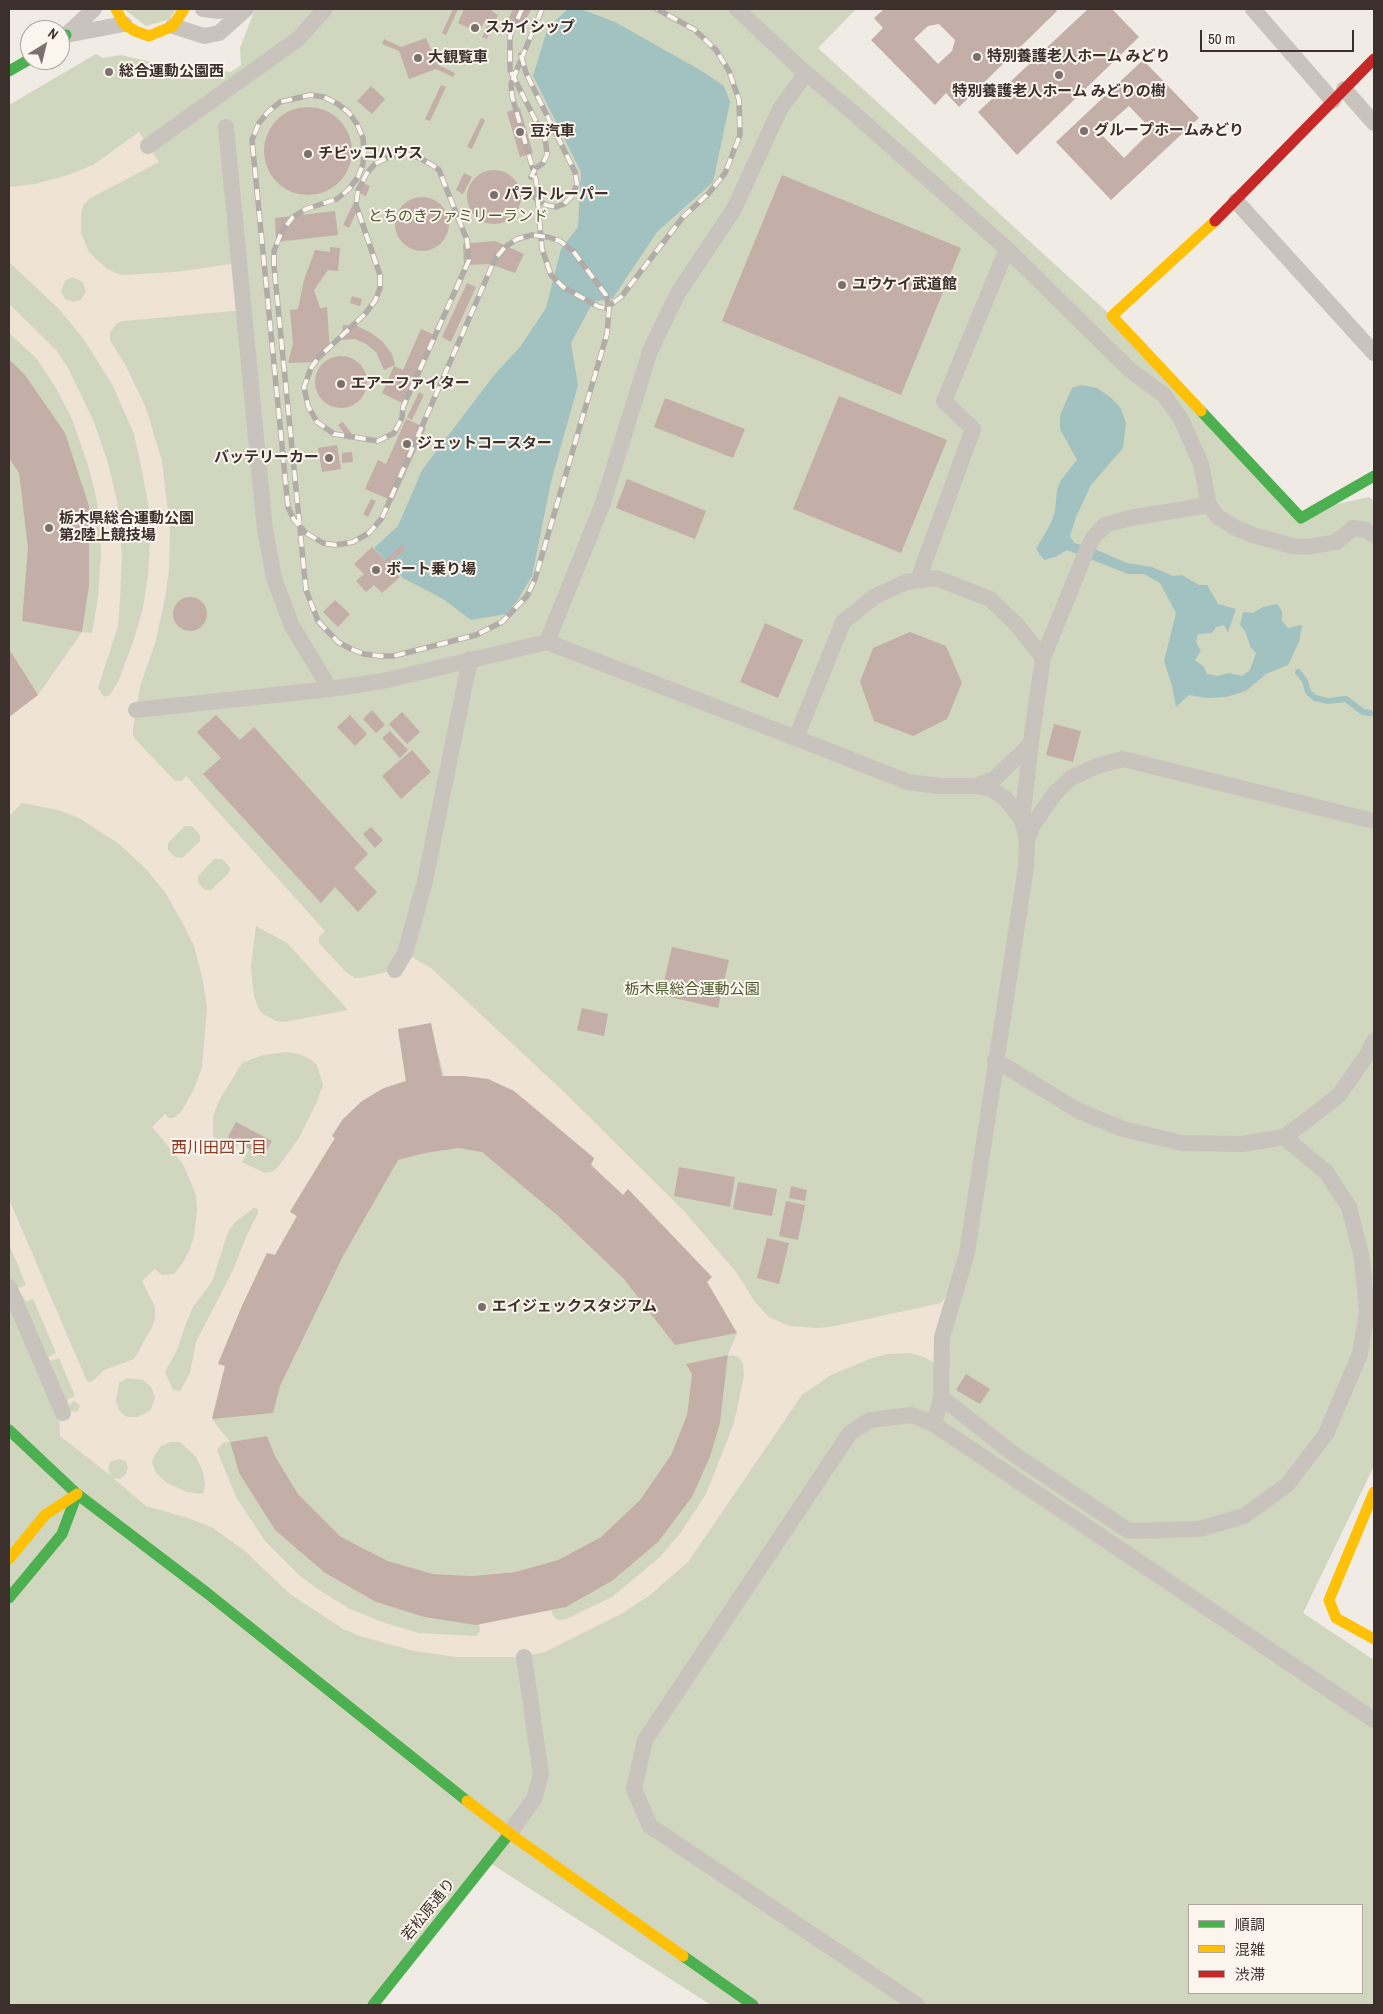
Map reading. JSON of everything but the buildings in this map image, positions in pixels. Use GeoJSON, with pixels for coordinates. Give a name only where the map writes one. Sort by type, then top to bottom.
{"type":"FeatureCollection","features":[{"type":"Feature","properties":{"kind":"street"},"geometry":{"type":"LineString","coordinates":[[70,31],[94,9]]}},
{"type":"Feature","properties":{"kind":"street"},"geometry":{"type":"LineString","coordinates":[[116,9],[124,24],[135,31],[149,36],[173,26],[184,9]]}},
{"type":"Feature","properties":{"kind":"street"},"geometry":{"type":"LineString","coordinates":[[203,9],[219,11],[226,9]]}},
{"type":"Feature","properties":{"kind":"street"},"geometry":{"type":"LineString","coordinates":[[173,26],[204,36],[219,33],[246,9]]}},
{"type":"Feature","properties":{"kind":"street"},"geometry":{"type":"LineString","coordinates":[[148,146],[298,39],[325,9]]}},
{"type":"Feature","properties":{"kind":"street"},"geometry":{"type":"LineString","coordinates":[[737,9],[806,73],[858,116],[1007,249],[1130,370],[1164,395],[1181,419],[1201,464],[1209,505],[1218,517],[1236,528],[1292,546],[1309,547],[1336,542],[1353,528],[1366,530],[1374,535]]}},
{"type":"Feature","properties":{"kind":"street"},"geometry":{"type":"LineString","coordinates":[[1253,9],[1338,95],[1374,123]]}},
{"type":"Feature","properties":{"kind":"street"},"geometry":{"type":"LineString","coordinates":[[70,36],[124,24]]}},
{"type":"Feature","properties":{"kind":"street"},"geometry":{"type":"LineString","coordinates":[[1370,483],[1301,518],[1112,316],[1236,201],[1374,59]]}},
{"type":"Feature","properties":{"kind":"street"},"geometry":{"type":"LineString","coordinates":[[9,72],[20,66]]}},
{"type":"Feature","properties":{"kind":"street"},"geometry":{"type":"LineString","coordinates":[[547,642],[603,503],[650,350],[678,293],[734,209],[780,109],[806,73]]}},
{"type":"Feature","properties":{"kind":"street"},"geometry":{"type":"LineString","coordinates":[[226,127],[265,530],[274,578],[292,626],[330,689]]}},
{"type":"Feature","properties":{"kind":"street"},"geometry":{"type":"LineString","coordinates":[[1236,201],[1374,354]]}},
{"type":"Feature","properties":{"kind":"street"},"geometry":{"type":"LineString","coordinates":[[918,580],[973,429],[944,401],[1007,249]]}},
{"type":"Feature","properties":{"kind":"street"},"geometry":{"type":"LineString","coordinates":[[932,1423],[937,1414],[941,1397],[942,1338],[967,1252],[1026,866],[1027,840],[1022,820],[1030,745],[1043,658],[1086,552],[1093,538],[1105,525],[1130,518],[1209,505]]}},
{"type":"Feature","properties":{"kind":"street"},"geometry":{"type":"LineString","coordinates":[[796,738],[843,622],[874,597],[906,582],[936,578],[990,599],[1017,624],[1043,658]]}},
{"type":"Feature","properties":{"kind":"street"},"geometry":{"type":"LineString","coordinates":[[136,710],[330,689],[383,681],[547,642],[908,782],[939,786],[976,786],[991,789],[1005,798],[1022,820]]}},
{"type":"Feature","properties":{"kind":"street"},"geometry":{"type":"LineString","coordinates":[[395,970],[406,948],[425,881],[470,660]]}},
{"type":"Feature","properties":{"kind":"street"},"geometry":{"type":"LineString","coordinates":[[976,786],[994,779],[1030,745]]}},
{"type":"Feature","properties":{"kind":"street"},"geometry":{"type":"LineString","coordinates":[[1027,840],[1034,823],[1056,792],[1071,778],[1097,766],[1123,759],[1374,821]]}},
{"type":"Feature","properties":{"kind":"street"},"geometry":{"type":"LineString","coordinates":[[995,1060],[1079,1111],[1123,1129],[1182,1144],[1242,1144],[1284,1137],[1339,1095],[1374,1042]]}},
{"type":"Feature","properties":{"kind":"street"},"geometry":{"type":"LineString","coordinates":[[941,1397],[1015,1455],[1129,1531],[1200,1529],[1244,1516],[1287,1485],[1326,1434],[1360,1354],[1367,1312],[1362,1258],[1349,1207],[1326,1172],[1284,1137]]}},
{"type":"Feature","properties":{"kind":"street"},"geometry":{"type":"LineString","coordinates":[[9,1287],[63,1413]]}},
{"type":"Feature","properties":{"kind":"street"},"geometry":{"type":"LineString","coordinates":[[917,2005],[650,1826],[634,1789],[645,1740],[851,1432],[870,1420],[911,1415],[932,1423],[1374,1720]]}},
{"type":"Feature","properties":{"kind":"street"},"geometry":{"type":"LineString","coordinates":[[9,1430],[77,1494],[207,1593],[441,1782],[509,1834],[753,2005]]}},
{"type":"Feature","properties":{"kind":"street"},"geometry":{"type":"LineString","coordinates":[[1374,1492],[1330,1600],[1336,1618],[1374,1639]]}},
{"type":"Feature","properties":{"kind":"street"},"geometry":{"type":"LineString","coordinates":[[9,1559],[45,1516],[77,1494]]}},
{"type":"Feature","properties":{"kind":"street"},"geometry":{"type":"LineString","coordinates":[[9,1598],[62,1534],[77,1494]]}},
{"type":"Feature","properties":{"kind":"street"},"geometry":{"type":"LineString","coordinates":[[509,1834],[534,1799],[541,1774],[524,1657]]}},
{"type":"Feature","properties":{"kind":"street","name":"若松原通り"},"geometry":{"type":"LineString","coordinates":[[373,2005],[509,1834]]}},
{"type":"Feature","properties":{"kind":"green space"},"geometry":{"type":"Polygon","coordinates":[[[124,9],[176,9],[170,19],[146,26],[124,9]]]}},
{"type":"Feature","properties":{"kind":"green space","name":"栃木県総合運動公園"},"geometry":{"type":"Polygon","coordinates":[[[255,9],[856,9],[818,48],[1118,322],[1296,513],[1369,497],[1374,501],[1374,1466],[1303,1613],[1374,1660],[1374,2005],[711,2005],[490,1863],[378,2005],[9,2005],[9,105],[96,54],[103,58],[121,55],[151,62],[231,72],[241,65],[240,48],[255,9]]]}},
{"type":"Feature","properties":{"kind":"shaded area"},"geometry":{"type":"Polygon","coordinates":[[[139,132],[159,162],[89,199],[83,206],[81,233],[89,252],[107,269],[121,275],[175,272],[239,263],[243,310],[124,321],[117,323],[110,332],[110,340],[127,368],[146,408],[162,461],[170,530],[169,570],[165,598],[156,640],[140,687],[133,729],[133,735],[136,740],[175,781],[181,781],[186,776],[325,931],[319,937],[319,943],[346,972],[355,978],[361,978],[395,970],[405,953],[431,968],[562,1090],[684,1211],[736,1272],[755,1302],[769,1317],[789,1326],[819,1328],[835,1326],[941,1303],[950,1290],[942,1367],[924,1357],[910,1353],[888,1354],[872,1358],[831,1375],[802,1395],[688,1562],[649,1596],[621,1614],[545,1652],[522,1657],[456,1657],[414,1651],[363,1637],[343,1629],[290,1594],[246,1552],[213,1528],[188,1518],[146,1506],[113,1478],[120,1479],[126,1474],[128,1467],[125,1461],[119,1459],[110,1462],[108,1468],[111,1476],[60,1436],[59,1417],[70,1411],[77,1412],[80,1405],[74,1401],[68,1405],[68,1399],[75,1396],[59,1358],[51,1361],[48,1357],[56,1353],[33,1299],[26,1302],[18,1288],[26,1285],[9,1244],[9,1199],[86,1379],[89,1382],[93,1381],[104,1370],[134,1359],[155,1318],[155,1307],[142,1281],[155,1269],[162,1275],[174,1274],[189,1251],[194,1236],[197,1211],[196,1195],[183,1164],[152,1127],[165,1114],[169,1118],[173,1118],[181,1112],[194,1089],[202,1067],[207,1008],[203,981],[194,946],[166,894],[146,869],[119,844],[79,818],[58,810],[22,803],[9,816],[9,717],[38,695],[82,632],[92,633],[98,598],[101,555],[100,519],[95,492],[72,419],[56,388],[37,359],[9,333],[9,304],[56,350],[68,368],[94,422],[108,463],[117,500],[122,556],[120,599],[118,626],[98,688],[104,697],[110,695],[119,680],[134,639],[143,608],[148,575],[149,509],[134,434],[113,386],[85,341],[60,310],[9,262],[9,187],[35,184],[65,176],[93,165],[139,132]],[[72,277],[65,281],[61,291],[65,299],[73,302],[81,300],[86,291],[83,282],[72,277]],[[185,826],[168,843],[168,850],[175,857],[182,858],[200,841],[200,835],[192,826],[185,826]],[[214,859],[198,876],[198,883],[205,890],[211,890],[229,873],[230,868],[222,859],[214,859]],[[256,926],[251,965],[254,996],[259,1010],[276,1021],[284,1022],[348,1010],[287,943],[256,926]],[[430,1023],[398,1029],[406,1081],[343,1119],[332,1136],[335,1138],[290,1211],[297,1216],[275,1255],[267,1253],[218,1363],[225,1366],[212,1419],[230,1442],[267,1436],[275,1456],[298,1494],[341,1537],[388,1561],[433,1574],[473,1576],[515,1572],[558,1560],[601,1537],[640,1500],[671,1455],[687,1415],[692,1374],[686,1364],[728,1355],[737,1333],[707,1282],[623,1195],[591,1165],[594,1158],[514,1091],[488,1079],[444,1076],[430,1023]],[[288,1052],[263,1055],[242,1063],[219,1101],[213,1116],[213,1136],[217,1143],[232,1155],[239,1143],[249,1149],[242,1162],[265,1173],[273,1171],[278,1167],[299,1138],[323,1085],[317,1065],[302,1055],[288,1052]],[[254,1208],[235,1222],[228,1232],[212,1282],[193,1307],[177,1350],[165,1372],[173,1390],[180,1391],[190,1373],[196,1342],[233,1270],[258,1213],[258,1209],[254,1208]],[[732,1355],[728,1356],[720,1423],[710,1457],[692,1497],[658,1542],[612,1581],[566,1607],[551,1610],[554,1617],[559,1620],[566,1619],[612,1597],[660,1557],[681,1532],[706,1494],[734,1423],[744,1375],[743,1364],[739,1357],[732,1355]],[[127,1378],[119,1383],[116,1401],[119,1410],[128,1417],[138,1417],[151,1410],[155,1397],[151,1387],[143,1380],[127,1378]],[[170,1442],[161,1446],[152,1462],[156,1473],[167,1483],[187,1492],[201,1494],[204,1492],[203,1472],[196,1457],[180,1442],[170,1442]],[[230,1442],[223,1443],[217,1450],[236,1497],[265,1541],[300,1576],[319,1590],[350,1609],[385,1623],[419,1633],[476,1636],[480,1631],[479,1624],[424,1617],[376,1602],[325,1573],[275,1530],[239,1473],[230,1442]]]}},
{"type":"Feature","properties":{"kind":"water"},"geometry":{"type":"Polygon","coordinates":[[[568,9],[581,9],[615,22],[700,70],[724,86],[730,102],[713,182],[657,232],[613,298],[593,302],[571,343],[578,385],[551,482],[532,576],[517,601],[506,614],[471,620],[443,599],[403,578],[374,548],[398,526],[422,470],[495,374],[520,347],[546,308],[561,249],[578,227],[581,172],[533,76],[548,27],[568,9]]]}},
{"type":"Feature","properties":{"kind":"water"},"geometry":{"type":"Polygon","coordinates":[[[1081,385],[1097,388],[1110,397],[1120,407],[1126,423],[1123,448],[1091,485],[1076,517],[1070,536],[1074,543],[1090,547],[1127,563],[1152,567],[1173,576],[1182,575],[1199,585],[1207,585],[1218,604],[1236,609],[1228,632],[1224,625],[1216,627],[1212,633],[1198,634],[1196,642],[1201,651],[1195,660],[1204,667],[1207,674],[1218,676],[1229,673],[1242,676],[1250,670],[1256,653],[1251,648],[1245,631],[1240,625],[1243,612],[1253,613],[1263,607],[1277,604],[1282,611],[1282,621],[1288,628],[1302,625],[1299,642],[1288,665],[1266,674],[1246,691],[1226,697],[1207,698],[1189,695],[1176,707],[1164,661],[1176,613],[1160,583],[1144,574],[1128,574],[1067,550],[1055,557],[1044,560],[1036,549],[1051,523],[1055,511],[1057,490],[1061,480],[1077,460],[1060,429],[1060,415],[1072,388],[1081,385]]]}},
{"type":"Feature","properties":{"kind":"waterway"},"geometry":{"type":"LineString","coordinates":[[1298,672],[1305,681],[1308,692],[1315,698],[1328,701],[1346,699],[1363,712],[1370,713]]}},
{"type":"Feature","properties":{"kind":"railway"},"geometry":{"type":"LineString","coordinates":[[522,9],[510,36],[510,70],[545,139],[547,155],[531,177]]}},
{"type":"Feature","properties":{"kind":"railway"},"geometry":{"type":"LineString","coordinates":[[542,9],[511,84],[512,96],[536,180],[542,249],[551,275],[563,287],[599,307],[606,308],[621,297],[683,217],[709,193],[725,173],[740,135],[739,100],[729,71],[716,50],[695,30],[657,9]]}},
{"type":"Feature","properties":{"kind":"railway"},"geometry":{"type":"LineString","coordinates":[[521,55],[526,73],[575,172],[577,184],[572,196],[564,204],[556,207],[546,205],[535,198]]}},
{"type":"Feature","properties":{"kind":"railway"},"geometry":{"type":"LineString","coordinates":[[274,266],[274,251],[282,231],[293,217],[306,209],[337,199],[349,189],[358,177],[363,164],[363,138],[357,124],[349,113],[338,104],[324,97],[310,95],[280,102],[259,123],[252,140],[288,507],[294,520],[306,533],[323,543],[336,545],[353,542],[369,533],[382,518],[495,259],[505,247],[517,239],[532,235],[560,241],[573,251],[606,295],[609,308],[607,334],[535,579],[527,596],[502,622],[476,635],[394,656],[380,656],[364,654],[338,642],[318,621],[306,590],[274,266]]}},
{"type":"Feature","properties":{"kind":"railway"},"geometry":{"type":"LineString","coordinates":[[406,154],[420,158],[439,170],[467,240],[469,260],[403,407],[402,418],[394,433],[378,441],[334,434],[317,422],[308,406],[304,387],[311,368],[318,358],[365,314],[375,301],[380,288],[380,275],[356,205],[358,190],[367,173],[375,164],[389,157],[406,154]]}},
{"type":"Feature","properties":{"kind":"traffic: fast"},"geometry":{"type":"LineString","coordinates":[[9,71],[20,65]]}},
{"type":"Feature","properties":{"kind":"traffic: fast"},"geometry":{"type":"LineString","coordinates":[[1201,411],[1301,518],[1374,476]]}},
{"type":"Feature","properties":{"kind":"traffic: fast"},"geometry":{"type":"LineString","coordinates":[[9,1430],[77,1494],[207,1593],[467,1801]]}},
{"type":"Feature","properties":{"kind":"traffic: fast"},"geometry":{"type":"LineString","coordinates":[[9,1598],[62,1534],[77,1494]]}},
{"type":"Feature","properties":{"kind":"traffic: fast"},"geometry":{"type":"LineString","coordinates":[[373,2005],[509,1834]]}},
{"type":"Feature","properties":{"kind":"traffic: fast"},"geometry":{"type":"LineString","coordinates":[[683,1956],[753,2005]]}},
{"type":"Feature","properties":{"kind":"traffic: slow"},"geometry":{"type":"LineString","coordinates":[[116,9],[124,24],[135,31],[149,36],[173,26],[184,9]]}},
{"type":"Feature","properties":{"kind":"traffic: slow"},"geometry":{"type":"LineString","coordinates":[[1201,411],[1112,316],[1215,221]]}},
{"type":"Feature","properties":{"kind":"traffic: slow"},"geometry":{"type":"LineString","coordinates":[[1374,1492],[1329,1600],[1336,1618],[1374,1639]]}},
{"type":"Feature","properties":{"kind":"traffic: slow"},"geometry":{"type":"LineString","coordinates":[[9,1559],[45,1515],[77,1494]]}},
{"type":"Feature","properties":{"kind":"traffic: slow"},"geometry":{"type":"LineString","coordinates":[[467,1801],[517,1839],[683,1956]]}},
{"type":"Feature","properties":{"kind":"traffic: jam"},"geometry":{"type":"LineString","coordinates":[[1215,221],[1374,59]]}},
{"type":"Feature","properties":{"kind":"place","name":"スカイシップ"},"geometry":{"type":"Point","coordinates":[475,28]}},
{"type":"Feature","properties":{"kind":"place","name":"特別養護老人ホーム みどり"},"geometry":{"type":"Point","coordinates":[977,57]}},
{"type":"Feature","properties":{"kind":"place","name":"大観覧車"},"geometry":{"type":"Point","coordinates":[418,58]}},
{"type":"Feature","properties":{"kind":"place","name":"総合運動公園西"},"geometry":{"type":"Point","coordinates":[109,72]}},
{"type":"Feature","properties":{"kind":"place","name":"特別養護老人ホーム みどりの樹"},"geometry":{"type":"Point","coordinates":[1059,75]}},
{"type":"Feature","properties":{"kind":"place","name":"グループホームみどり"},"geometry":{"type":"Point","coordinates":[1084,131]}},
{"type":"Feature","properties":{"kind":"place","name":"豆汽車"},"geometry":{"type":"Point","coordinates":[520,132]}},
{"type":"Feature","properties":{"kind":"place","name":"チビッコハウス"},"geometry":{"type":"Point","coordinates":[308,154]}},
{"type":"Feature","properties":{"kind":"place","name":"パラトルーパー"},"geometry":{"type":"Point","coordinates":[494,195]}},
{"type":"Feature","properties":{"kind":"place","name":"ユウケイ武道館"},"geometry":{"type":"Point","coordinates":[842,285]}},
{"type":"Feature","properties":{"kind":"place","name":"エアーファイター"},"geometry":{"type":"Point","coordinates":[341,384]}},
{"type":"Feature","properties":{"kind":"place","name":"ジェットコースター"},"geometry":{"type":"Point","coordinates":[407,444]}},
{"type":"Feature","properties":{"kind":"place","name":"バッテリーカー"},"geometry":{"type":"Point","coordinates":[329,458]}},
{"type":"Feature","properties":{"kind":"place","name":"栃木県総合運動公園 第2陸上競技場"},"geometry":{"type":"Point","coordinates":[49,528]}},
{"type":"Feature","properties":{"kind":"place","name":"ボート乗り場"},"geometry":{"type":"Point","coordinates":[376,570]}},
{"type":"Feature","properties":{"kind":"place","name":"エイジェックスタジアム"},"geometry":{"type":"Point","coordinates":[482,1307]}},
{"type":"Feature","properties":{"kind":"district","name":"西川田四丁目"},"geometry":{"type":"Point","coordinates":[219,1149]}},
{"type":"Feature","properties":{"kind":"park label","name":"とちのきファミリーランド"},"geometry":{"type":"Point","coordinates":[458,217]}}]}
